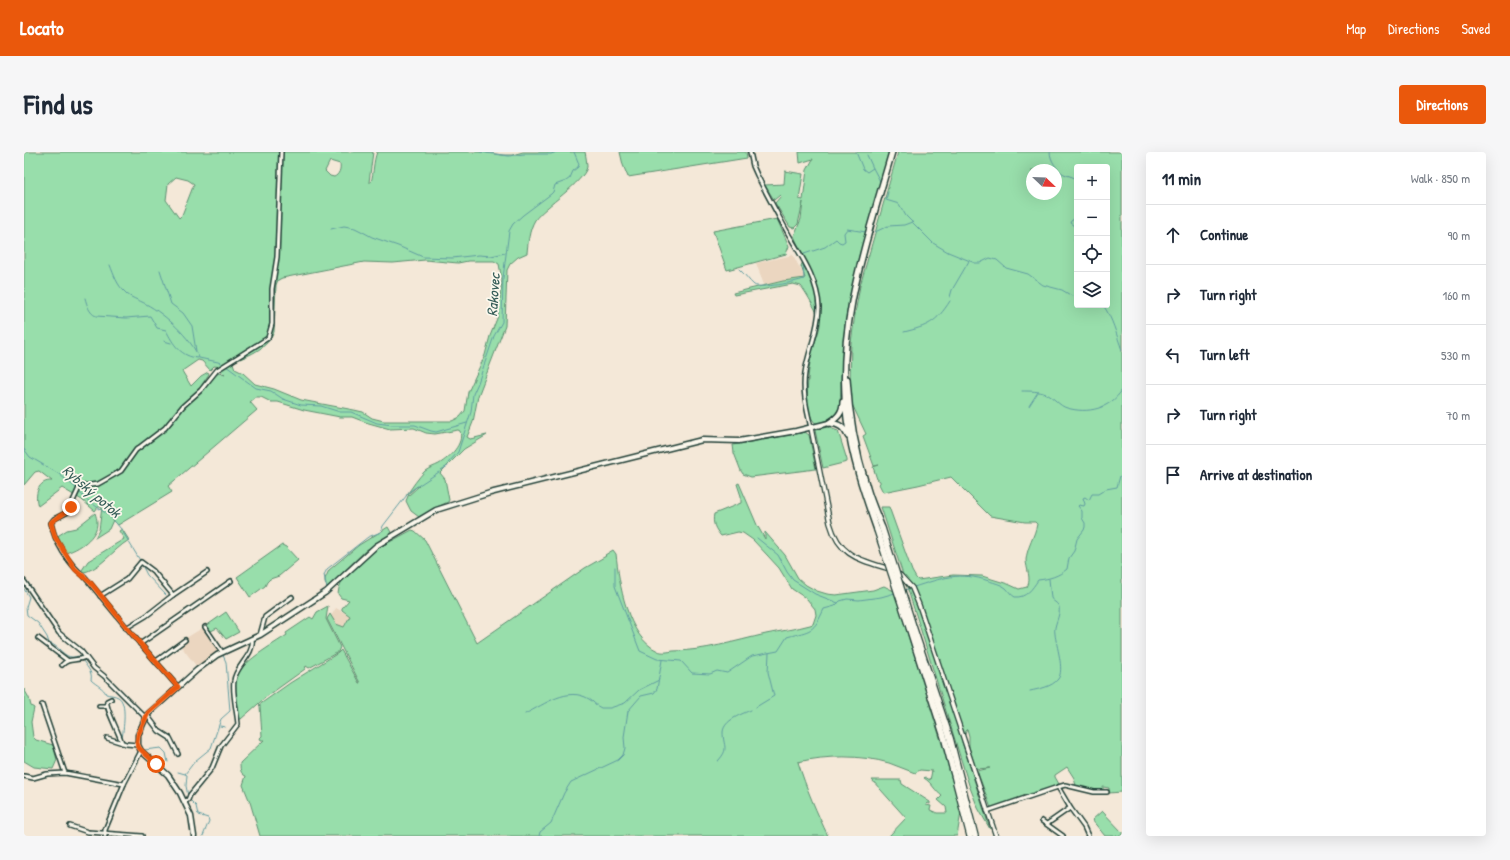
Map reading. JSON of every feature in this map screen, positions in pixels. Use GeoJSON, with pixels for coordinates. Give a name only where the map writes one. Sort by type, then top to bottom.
{"type":"FeatureCollection","features":[{"type":"Feature","properties":{"kind":"highway"},"geometry":{"type":"LineString","coordinates":[[829,423],[837,418],[842,410],[845,343],[852,300],[866,244],[894,152]]}},
{"type":"Feature","properties":{"kind":"highway"},"geometry":{"type":"LineString","coordinates":[[894,152],[856,293],[847,358],[848,384],[856,444],[867,488],[911,626],[950,738],[975,836]]}},
{"type":"Feature","properties":{"kind":"highway"},"geometry":{"type":"LineString","coordinates":[[844,389],[851,445],[862,489],[879,529]]}},
{"type":"Feature","properties":{"kind":"highway"},"geometry":{"type":"LineString","coordinates":[[829,423],[837,424],[842,427],[851,445]]}},
{"type":"Feature","properties":{"kind":"highway"},"geometry":{"type":"LineString","coordinates":[[911,626],[945,740],[970,836]]}},
{"type":"Feature","properties":{"kind":"main road"},"geometry":{"type":"LineString","coordinates":[[194,836],[192,821],[185,801],[168,776],[141,751],[138,745],[138,735],[146,716],[197,670],[222,652],[260,635],[329,590],[373,548],[442,507],[490,493],[702,440],[739,441],[811,428],[829,423]]}},
{"type":"Feature","properties":{"kind":"street"},"geometry":{"type":"LineString","coordinates":[[178,687],[126,628],[84,576],[75,569],[55,537],[51,523],[54,519],[68,512],[79,488],[98,484],[121,471],[136,450],[165,428],[183,406],[201,390],[217,370],[268,338],[271,332],[272,324],[272,289],[277,257],[282,152]]}},
{"type":"Feature","properties":{"kind":"street"},"geometry":{"type":"LineString","coordinates":[[750,152],[757,176],[804,262],[817,291],[819,310],[818,320],[806,367],[804,380],[805,399],[830,523],[835,537],[844,550],[854,557],[886,568]]}},
{"type":"Feature","properties":{"kind":"street"},"geometry":{"type":"LineString","coordinates":[[100,596],[127,579],[141,562],[153,571],[173,595]]}},
{"type":"Feature","properties":{"kind":"street"},"geometry":{"type":"LineString","coordinates":[[126,628],[146,616],[173,595],[207,572]]}},
{"type":"Feature","properties":{"kind":"street"},"geometry":{"type":"LineString","coordinates":[[900,575],[912,588],[919,605],[996,836]]}},
{"type":"Feature","properties":{"kind":"street"},"geometry":{"type":"LineString","coordinates":[[24,581],[59,633],[81,651],[94,668],[146,716],[159,731],[170,738],[178,754]]}},
{"type":"Feature","properties":{"kind":"street"},"geometry":{"type":"LineString","coordinates":[[140,644],[230,582]]}},
{"type":"Feature","properties":{"kind":"street"},"geometry":{"type":"LineString","coordinates":[[260,635],[265,617],[292,597]]}},
{"type":"Feature","properties":{"kind":"street"},"geometry":{"type":"LineString","coordinates":[[205,627],[222,652]]}},
{"type":"Feature","properties":{"kind":"street"},"geometry":{"type":"LineString","coordinates":[[38,638],[67,660],[80,660],[86,656]]}},
{"type":"Feature","properties":{"kind":"street"},"geometry":{"type":"LineString","coordinates":[[185,801],[188,800],[190,794],[212,768],[221,746],[238,724],[234,681],[236,673],[243,664],[253,643],[252,639]]}},
{"type":"Feature","properties":{"kind":"street"},"geometry":{"type":"LineString","coordinates":[[155,662],[185,640]]}},
{"type":"Feature","properties":{"kind":"street"},"geometry":{"type":"LineString","coordinates":[[62,665],[67,660]]}},
{"type":"Feature","properties":{"kind":"street"},"geometry":{"type":"LineString","coordinates":[[111,699],[107,701],[106,706],[122,743]]}},
{"type":"Feature","properties":{"kind":"street"},"geometry":{"type":"LineString","coordinates":[[42,705],[65,773]]}},
{"type":"Feature","properties":{"kind":"street"},"geometry":{"type":"LineString","coordinates":[[99,706],[106,706]]}},
{"type":"Feature","properties":{"kind":"street"},"geometry":{"type":"LineString","coordinates":[[107,738],[122,743],[138,745]]}},
{"type":"Feature","properties":{"kind":"street"},"geometry":{"type":"LineString","coordinates":[[105,835],[105,830],[124,784],[141,751]]}},
{"type":"Feature","properties":{"kind":"street"},"geometry":{"type":"LineString","coordinates":[[24,776],[33,778],[47,774],[65,773],[124,784]]}},
{"type":"Feature","properties":{"kind":"street"},"geometry":{"type":"LineString","coordinates":[[987,811],[1058,787],[1065,786],[1094,792],[1108,792]]}},
{"type":"Feature","properties":{"kind":"street"},"geometry":{"type":"LineString","coordinates":[[1058,787],[1070,808],[1084,827],[1088,836]]}},
{"type":"Feature","properties":{"kind":"street"},"geometry":{"type":"LineString","coordinates":[[1047,824],[1070,808]]}},
{"type":"Feature","properties":{"kind":"street"},"geometry":{"type":"LineString","coordinates":[[1042,821],[1063,836]]}},
{"type":"Feature","properties":{"kind":"street"},"geometry":{"type":"LineString","coordinates":[[70,826],[88,832],[105,835],[142,836]]}},
{"type":"Feature","properties":{"kind":"shaded area"},"geometry":{"type":"Polygon","coordinates":[[[793,255],[805,278],[764,285],[756,263],[793,255]]]}},
{"type":"Feature","properties":{"kind":"shaded area"},"geometry":{"type":"Polygon","coordinates":[[[336,608],[350,616],[343,627],[336,625],[331,616],[336,608]]]}},
{"type":"Feature","properties":{"kind":"shaded area"},"geometry":{"type":"Polygon","coordinates":[[[204,627],[219,650],[197,667],[180,645],[187,640],[186,638],[204,627]]]}},
{"type":"Feature","properties":{"kind":"green space"},"geometry":{"type":"Polygon","coordinates":[[[24,152],[373,152],[369,182],[371,182],[377,152],[482,152],[512,155],[523,152],[585,152],[587,167],[584,173],[572,187],[546,208],[535,220],[530,232],[527,253],[518,257],[510,264],[507,270],[505,326],[478,396],[473,422],[467,437],[470,439],[487,435],[464,449],[440,473],[445,479],[449,500],[448,502],[419,517],[411,511],[406,501],[408,496],[419,486],[406,496],[425,471],[439,464],[452,454],[460,441],[460,431],[458,430],[435,434],[426,433],[414,428],[390,429],[352,417],[340,417],[304,410],[278,402],[271,402],[261,397],[256,397],[250,402],[257,410],[168,486],[172,492],[118,525],[113,520],[109,529],[95,538],[99,530],[102,507],[98,507],[95,511],[82,500],[62,488],[38,506],[38,489],[43,483],[52,481],[39,471],[35,472],[24,485],[24,152]],[[330,161],[325,171],[330,176],[334,177],[339,172],[340,164],[330,161]],[[176,177],[168,184],[166,200],[179,218],[182,215],[194,184],[188,180],[176,177]],[[425,260],[393,263],[364,262],[278,280],[276,285],[274,332],[263,347],[235,361],[233,363],[235,369],[243,373],[255,384],[274,389],[301,400],[363,412],[372,418],[384,421],[452,421],[460,417],[465,411],[468,392],[485,355],[490,336],[498,316],[502,280],[499,264],[494,261],[468,261],[458,263],[425,260]],[[198,360],[182,371],[191,386],[201,376],[208,372],[209,374],[199,389],[160,431],[143,442],[144,446],[171,425],[184,407],[200,394],[216,375],[219,373],[225,375],[220,370],[221,367],[214,366],[210,370],[202,361],[198,360]]]}},
{"type":"Feature","properties":{"kind":"green space"},"geometry":{"type":"Polygon","coordinates":[[[620,152],[746,152],[747,158],[628,177],[620,152]]]}},
{"type":"Feature","properties":{"kind":"green space"},"geometry":{"type":"Polygon","coordinates":[[[799,152],[890,152],[850,298],[843,343],[840,406],[834,417],[817,424],[812,419],[809,411],[808,376],[811,355],[819,331],[820,321],[806,293],[801,286],[793,284],[734,295],[733,293],[783,281],[805,278],[801,266],[804,259],[794,236],[801,219],[803,202],[798,224],[794,228],[790,227],[775,203],[781,196],[780,195],[774,200],[765,185],[784,184],[785,171],[803,174],[799,199],[803,200],[807,170],[813,159],[800,163],[799,152]]]}},
{"type":"Feature","properties":{"kind":"green space"},"geometry":{"type":"Polygon","coordinates":[[[898,152],[1122,152],[1122,792],[1109,793],[1109,788],[1103,787],[1103,792],[1094,792],[1076,786],[1074,778],[1067,767],[1055,775],[1059,786],[991,808],[977,771],[990,768],[976,769],[969,747],[969,736],[967,729],[962,742],[990,829],[978,808],[969,785],[881,507],[889,507],[912,571],[918,580],[953,575],[982,576],[1019,589],[1027,587],[1029,581],[1026,560],[1029,546],[1037,524],[1035,522],[1025,522],[990,516],[951,477],[883,492],[879,484],[880,481],[877,479],[873,467],[879,465],[874,466],[863,436],[866,434],[851,402],[851,343],[860,286],[898,152]]]}},
{"type":"Feature","properties":{"kind":"green space"},"geometry":{"type":"Polygon","coordinates":[[[777,219],[789,246],[786,254],[727,270],[713,231],[777,219]]]}},
{"type":"Feature","properties":{"kind":"green space"},"geometry":{"type":"Polygon","coordinates":[[[827,427],[838,431],[847,462],[823,468],[815,430],[827,427]]]}},
{"type":"Feature","properties":{"kind":"green space"},"geometry":{"type":"Polygon","coordinates":[[[805,432],[809,435],[816,469],[751,477],[743,474],[741,471],[734,453],[733,445],[805,432]]]}},
{"type":"Feature","properties":{"kind":"green space"},"geometry":{"type":"Polygon","coordinates":[[[739,483],[757,525],[765,539],[765,532],[785,555],[798,578],[806,585],[817,591],[836,595],[873,590],[884,586],[894,591],[941,741],[961,812],[957,836],[889,836],[906,818],[872,780],[901,780],[902,784],[930,802],[930,804],[928,803],[926,805],[931,806],[930,810],[937,813],[947,813],[946,807],[938,800],[942,796],[924,778],[925,777],[930,780],[932,771],[920,770],[915,773],[878,760],[856,757],[832,757],[798,762],[812,800],[828,836],[260,836],[250,802],[243,785],[246,776],[240,769],[240,763],[264,740],[261,740],[260,738],[262,736],[259,705],[341,650],[360,683],[327,619],[330,614],[336,624],[344,627],[350,616],[342,610],[342,608],[349,600],[341,598],[338,594],[339,588],[341,583],[373,551],[412,530],[415,531],[425,540],[477,643],[613,550],[616,554],[622,594],[632,622],[647,644],[660,652],[685,651],[708,647],[813,624],[816,615],[815,609],[807,599],[792,589],[779,568],[753,540],[743,533],[738,532],[721,536],[716,528],[713,520],[714,514],[741,503],[741,496],[737,484],[739,483]]]}},
{"type":"Feature","properties":{"kind":"green space"},"geometry":{"type":"Polygon","coordinates":[[[95,513],[97,521],[96,528],[91,538],[76,549],[65,553],[62,544],[56,537],[67,530],[76,528],[95,513]]]}},
{"type":"Feature","properties":{"kind":"green space"},"geometry":{"type":"Polygon","coordinates":[[[388,527],[392,534],[366,550],[327,587],[325,579],[329,570],[359,545],[388,527]]]}},
{"type":"Feature","properties":{"kind":"green space"},"geometry":{"type":"Polygon","coordinates":[[[122,529],[129,540],[100,564],[80,573],[88,561],[124,539],[119,531],[122,529]]]}},
{"type":"Feature","properties":{"kind":"green space"},"geometry":{"type":"Polygon","coordinates":[[[282,545],[286,547],[298,560],[279,576],[270,579],[265,586],[250,597],[237,577],[282,545]]]}},
{"type":"Feature","properties":{"kind":"green space"},"geometry":{"type":"Polygon","coordinates":[[[328,606],[326,619],[340,647],[338,652],[309,668],[306,666],[305,669],[266,697],[241,719],[239,719],[235,684],[236,679],[243,667],[258,654],[287,635],[286,633],[310,617],[313,619],[317,612],[328,606]]]}},
{"type":"Feature","properties":{"kind":"green space"},"geometry":{"type":"Polygon","coordinates":[[[226,612],[239,632],[226,639],[217,628],[209,632],[206,626],[226,612]]]}},
{"type":"Feature","properties":{"kind":"green space"},"geometry":{"type":"Polygon","coordinates":[[[24,689],[31,706],[34,708],[31,722],[33,737],[36,740],[53,745],[57,760],[53,769],[34,767],[24,761],[24,689]]]}},
{"type":"Feature","properties":{"kind":"green space"},"geometry":{"type":"Polygon","coordinates":[[[1102,811],[1122,832],[1122,836],[1105,836],[1092,820],[1102,811]]]}},
{"type":"Feature","properties":{"kind":"waterway"},"geometry":{"type":"LineString","coordinates":[[480,152],[509,156],[524,154],[551,154],[557,152]]}},
{"type":"Feature","properties":{"kind":"waterway","name":"Rakovec"},"geometry":{"type":"LineString","coordinates":[[448,463],[458,452],[471,412],[473,394],[494,336],[502,322],[503,278],[509,231],[513,224],[523,215],[551,194],[555,185],[570,178],[573,171],[579,164],[574,152]]}},
{"type":"Feature","properties":{"kind":"waterway"},"geometry":{"type":"LineString","coordinates":[[856,152],[863,169],[867,172],[873,168],[881,183]]}},
{"type":"Feature","properties":{"kind":"waterway"},"geometry":{"type":"LineString","coordinates":[[1050,152],[1054,164],[1059,170],[1076,179],[1077,200]]}},
{"type":"Feature","properties":{"kind":"waterway"},"geometry":{"type":"LineString","coordinates":[[867,155],[873,168]]}},
{"type":"Feature","properties":{"kind":"waterway"},"geometry":{"type":"LineString","coordinates":[[888,192],[886,200],[899,204],[906,216],[933,243],[948,252],[975,263],[980,263],[990,258],[997,260],[1006,268],[1028,274],[1043,285],[1062,290],[1074,297]]}},
{"type":"Feature","properties":{"kind":"waterway"},"geometry":{"type":"LineString","coordinates":[[1074,219],[1070,223],[1074,226]]}},
{"type":"Feature","properties":{"kind":"waterway"},"geometry":{"type":"LineString","coordinates":[[875,232],[888,226],[904,225],[912,222]]}},
{"type":"Feature","properties":{"kind":"waterway"},"geometry":{"type":"LineString","coordinates":[[331,229],[344,226],[355,228],[372,237],[423,257],[452,258],[479,255],[491,256],[505,253]]}},
{"type":"Feature","properties":{"kind":"waterway"},"geometry":{"type":"LineString","coordinates":[[803,256],[804,254],[825,247],[836,239],[842,243],[845,241],[844,233],[847,229],[866,232]]}},
{"type":"Feature","properties":{"kind":"waterway"},"geometry":{"type":"LineString","coordinates":[[739,269],[754,285],[778,285],[804,279],[803,260]]}},
{"type":"Feature","properties":{"kind":"waterway"},"geometry":{"type":"LineString","coordinates":[[950,297],[952,290],[969,261]]}},
{"type":"Feature","properties":{"kind":"waterway"},"geometry":{"type":"LineString","coordinates":[[110,265],[116,280],[122,289],[129,296],[153,308],[177,327],[195,350],[199,358],[223,364]]}},
{"type":"Feature","properties":{"kind":"waterway"},"geometry":{"type":"LineString","coordinates":[[160,270],[171,304],[183,313],[192,326],[196,351]]}},
{"type":"Feature","properties":{"kind":"waterway"},"geometry":{"type":"LineString","coordinates":[[85,298],[90,311],[96,316],[126,318],[150,316],[157,328],[166,330],[178,349],[187,355],[198,358]]}},
{"type":"Feature","properties":{"kind":"waterway"},"geometry":{"type":"LineString","coordinates":[[904,332],[919,328],[936,319],[950,301]]}},
{"type":"Feature","properties":{"kind":"waterway"},"geometry":{"type":"LineString","coordinates":[[1105,308],[1112,321],[1122,350]]}},
{"type":"Feature","properties":{"kind":"waterway"},"geometry":{"type":"LineString","coordinates":[[164,341],[171,343]]}},
{"type":"Feature","properties":{"kind":"waterway"},"geometry":{"type":"LineString","coordinates":[[226,366],[256,388],[271,391],[283,399],[301,405],[321,406],[340,412],[351,412],[377,423],[392,425],[415,425],[436,432],[467,423]]}},
{"type":"Feature","properties":{"kind":"waterway"},"geometry":{"type":"LineString","coordinates":[[1022,391],[1034,391],[1049,395],[1067,408],[1075,410],[1090,410],[1105,406],[1122,390]]}},
{"type":"Feature","properties":{"kind":"waterway"},"geometry":{"type":"LineString","coordinates":[[1029,406],[1038,392]]}},
{"type":"Feature","properties":{"kind":"waterway","name":"Rybský potok"},"geometry":{"type":"LineString","coordinates":[[24,449],[30,457],[59,474],[77,489]]}},
{"type":"Feature","properties":{"kind":"waterway","name":"Rakovec"},"geometry":{"type":"LineString","coordinates":[[441,470],[448,466]]}},
{"type":"Feature","properties":{"kind":"waterway","name":"Rakovec"},"geometry":{"type":"LineString","coordinates":[[327,588],[324,575],[327,569],[368,537],[381,532],[383,526],[410,491],[439,472]]}},
{"type":"Feature","properties":{"kind":"waterway"},"geometry":{"type":"LineString","coordinates":[[914,587],[951,577],[969,576],[1000,585],[1006,588],[1015,597],[1026,594],[1038,580],[1054,577],[1067,569],[1069,558],[1074,551],[1077,539],[1085,527],[1085,523],[1082,518],[1082,511],[1078,506],[1084,506],[1085,504],[1083,498],[1085,497],[1089,500],[1092,494],[1098,494],[1106,489],[1117,487],[1120,476],[1122,475]]}},
{"type":"Feature","properties":{"kind":"waterway","name":"Rybský potok"},"geometry":{"type":"LineString","coordinates":[[79,492],[86,499],[111,517],[121,529],[141,562]]}},
{"type":"Feature","properties":{"kind":"waterway"},"geometry":{"type":"LineString","coordinates":[[757,538],[778,555],[793,580],[815,594],[838,603]]}},
{"type":"Feature","properties":{"kind":"waterway","name":"Rybský potok"},"geometry":{"type":"LineString","coordinates":[[142,565],[147,575],[166,595]]}},
{"type":"Feature","properties":{"kind":"waterway"},"geometry":{"type":"LineString","coordinates":[[615,567],[615,586],[640,651],[657,659],[681,661],[692,673],[710,674],[717,671],[727,673],[752,656],[778,651],[787,637],[802,633],[814,627],[824,609],[835,606],[840,601],[847,599],[859,600],[881,597],[895,593]]}},
{"type":"Feature","properties":{"kind":"waterway"},"geometry":{"type":"LineString","coordinates":[[1030,691],[1045,687],[1055,682],[1058,679],[1061,670],[1055,631],[1059,607],[1051,598],[1049,579]]}},
{"type":"Feature","properties":{"kind":"waterway"},"geometry":{"type":"LineString","coordinates":[[904,590],[911,588]]}},
{"type":"Feature","properties":{"kind":"waterway"},"geometry":{"type":"LineString","coordinates":[[24,589],[29,597],[26,607],[27,615],[38,623],[49,643],[57,647],[69,657],[80,657]]}},
{"type":"Feature","properties":{"kind":"waterway","name":"Rybský potok"},"geometry":{"type":"LineString","coordinates":[[188,796],[186,786],[187,775],[185,774],[195,761],[211,748],[221,719],[230,711],[226,662],[222,653]]}},
{"type":"Feature","properties":{"kind":"waterway"},"geometry":{"type":"LineString","coordinates":[[756,707],[774,696],[768,672],[769,653]]}},
{"type":"Feature","properties":{"kind":"waterway"},"geometry":{"type":"LineString","coordinates":[[82,659],[91,674],[91,680],[102,688],[106,694],[117,696],[121,700],[124,710],[122,740],[130,743]]}},
{"type":"Feature","properties":{"kind":"waterway"},"geometry":{"type":"LineString","coordinates":[[539,836],[540,832],[551,823],[564,793],[571,782],[618,760],[623,755],[628,711],[641,696],[654,693],[657,689],[662,660]]}},
{"type":"Feature","properties":{"kind":"waterway"},"geometry":{"type":"LineString","coordinates":[[525,714],[549,701],[565,695],[573,694],[589,699],[601,708],[610,708],[625,703],[639,690],[659,680]]}},
{"type":"Feature","properties":{"kind":"waterway"},"geometry":{"type":"LineString","coordinates":[[718,761],[722,757],[725,750],[723,737],[724,728],[734,718],[751,710]]}},
{"type":"Feature","properties":{"kind":"waterway","name":"Rybský potok"},"geometry":{"type":"LineString","coordinates":[[220,726],[225,727]]}},
{"type":"Feature","properties":{"kind":"waterway"},"geometry":{"type":"LineString","coordinates":[[144,750],[161,748],[166,753],[168,762]]}},
{"type":"Feature","properties":{"kind":"waterway","name":"Rybský potok"},"geometry":{"type":"LineString","coordinates":[[178,772],[185,774]]}},
{"type":"Feature","properties":{"kind":"waterway","name":"Rybský potok"},"geometry":{"type":"LineString","coordinates":[[190,800],[196,806],[198,815],[208,818],[209,821],[203,836]]}},
{"type":"Feature","properties":{"kind":"route"},"geometry":{"type":"LineString","coordinates":[[71,507],[68,512],[54,519],[51,523],[55,537],[64,553],[75,569],[90,582],[97,593],[178,687],[148,713],[137,738],[137,743],[141,751],[156,764]]}}]}
